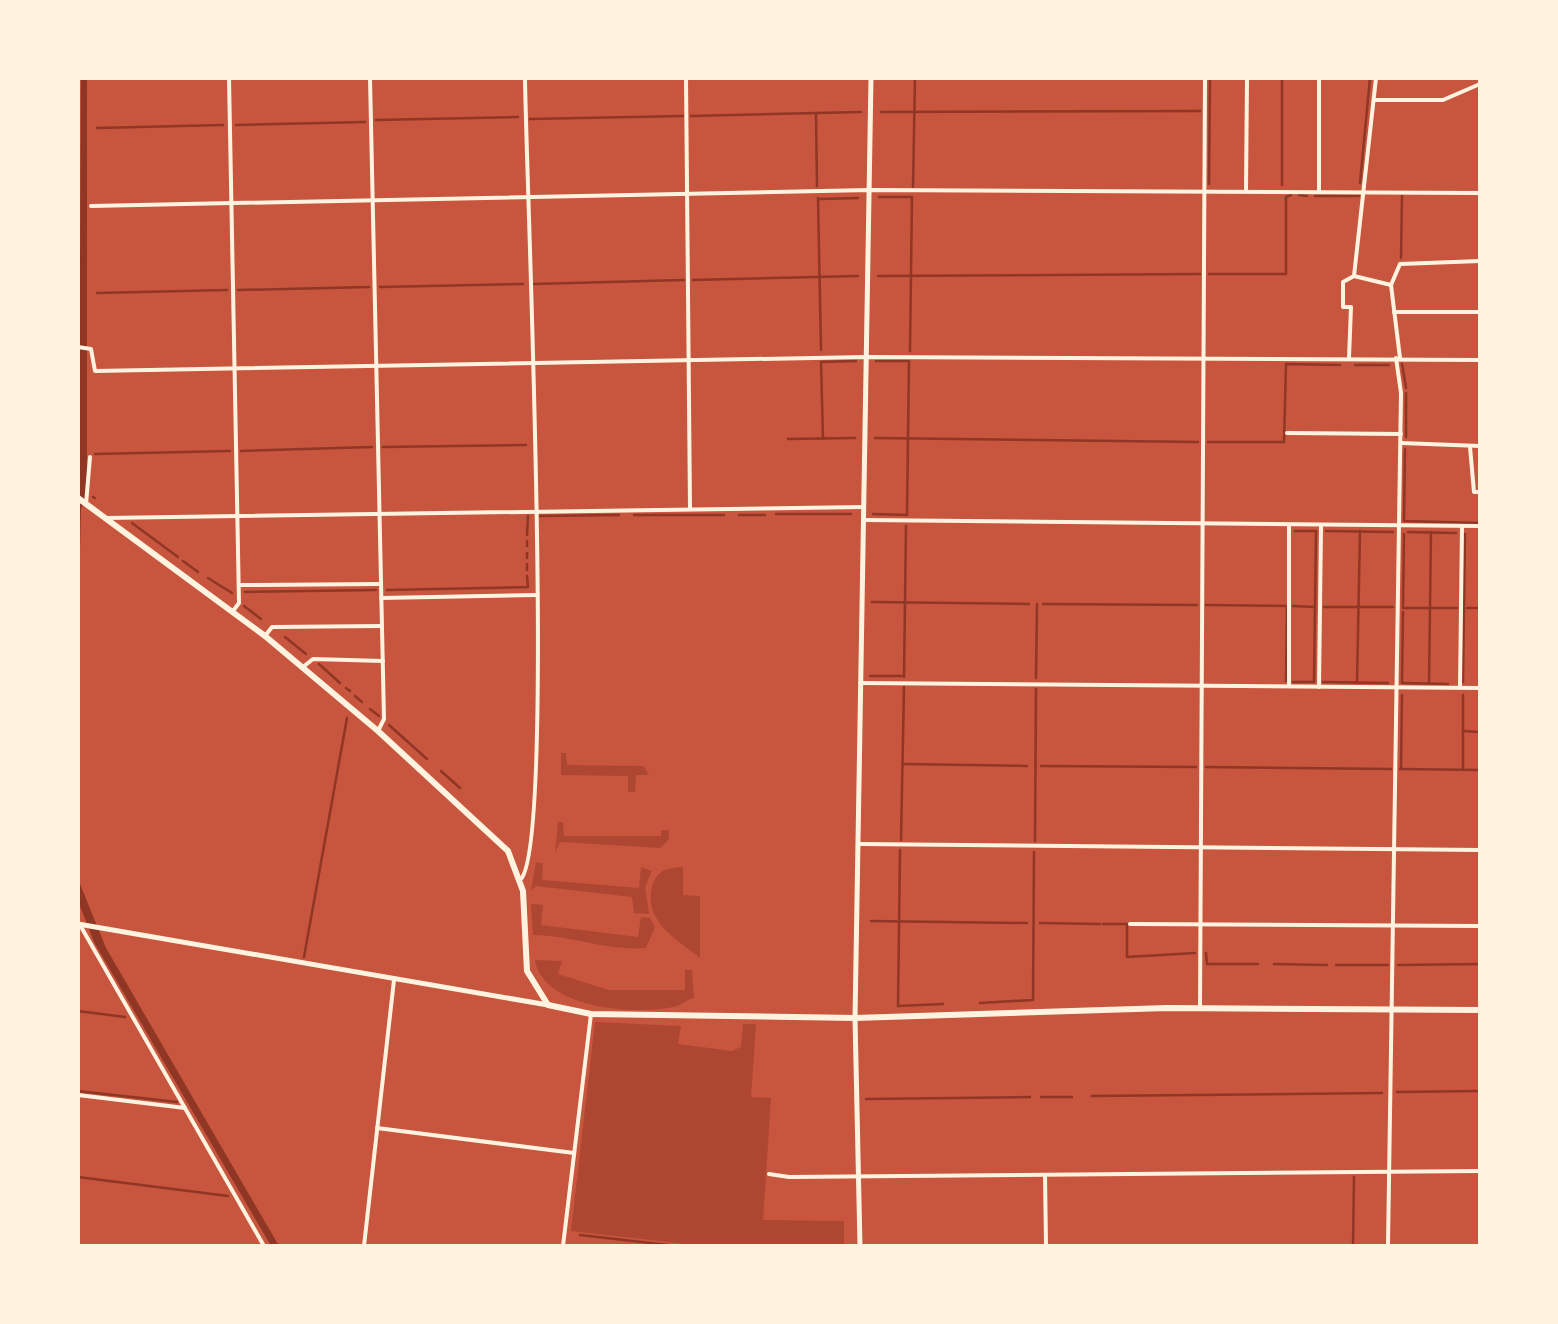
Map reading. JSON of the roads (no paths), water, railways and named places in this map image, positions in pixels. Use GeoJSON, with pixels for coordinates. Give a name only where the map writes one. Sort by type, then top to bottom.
{"type":"FeatureCollection","features":[{"type":"Feature","properties":{"kind":"main road"},"geometry":{"type":"LineString","coordinates":[[83,502],[265,636],[378,731],[508,851],[521,879],[527,970],[548,1005],[591,1014],[855,1018],[1200,1009],[1480,1010]]}},
{"type":"Feature","properties":{"kind":"street"},"geometry":{"type":"LineString","coordinates":[[229,78],[239,585],[239,603],[232,612]]}},
{"type":"Feature","properties":{"kind":"street"},"geometry":{"type":"LineString","coordinates":[[370,78],[384,719],[378,731]]}},
{"type":"Feature","properties":{"kind":"street"},"geometry":{"type":"LineString","coordinates":[[521,879],[532,854],[535,815],[536,595],[525,78]]}},
{"type":"Feature","properties":{"kind":"street"},"geometry":{"type":"LineString","coordinates":[[686,78],[690,508]]}},
{"type":"Feature","properties":{"kind":"street"},"geometry":{"type":"LineString","coordinates":[[860,1246],[855,1018],[871,78]]}},
{"type":"Feature","properties":{"kind":"street"},"geometry":{"type":"LineString","coordinates":[[1200,1009],[1204,78]]}},
{"type":"Feature","properties":{"kind":"street"},"geometry":{"type":"LineString","coordinates":[[1246,78],[1246,190]]}},
{"type":"Feature","properties":{"kind":"street"},"geometry":{"type":"LineString","coordinates":[[1319,78],[1319,190]]}},
{"type":"Feature","properties":{"kind":"street"},"geometry":{"type":"LineString","coordinates":[[1354,276],[1376,78]]}},
{"type":"Feature","properties":{"kind":"street"},"geometry":{"type":"LineString","coordinates":[[1374,100],[1444,100],[1480,84]]}},
{"type":"Feature","properties":{"kind":"street"},"geometry":{"type":"LineString","coordinates":[[91,206],[869,190],[1480,193]]}},
{"type":"Feature","properties":{"kind":"street"},"geometry":{"type":"LineString","coordinates":[[1388,1246],[1401,434],[1391,285],[1400,264],[1480,261]]}},
{"type":"Feature","properties":{"kind":"street"},"geometry":{"type":"LineString","coordinates":[[1350,358],[1352,307],[1343,307],[1344,282],[1354,276],[1391,285]]}},
{"type":"Feature","properties":{"kind":"street"},"geometry":{"type":"LineString","coordinates":[[1394,312],[1480,312]]}},
{"type":"Feature","properties":{"kind":"street"},"geometry":{"type":"LineString","coordinates":[[78,347],[88,347],[96,371],[866,356],[1480,360]]}},
{"type":"Feature","properties":{"kind":"street"},"geometry":{"type":"LineString","coordinates":[[1286,433],[1401,434]]}},
{"type":"Feature","properties":{"kind":"street"},"geometry":{"type":"LineString","coordinates":[[1400,443],[1480,446]]}},
{"type":"Feature","properties":{"kind":"street"},"geometry":{"type":"LineString","coordinates":[[1470,447],[1474,492],[1480,492]]}},
{"type":"Feature","properties":{"kind":"street"},"geometry":{"type":"LineString","coordinates":[[83,502],[90,456]]}},
{"type":"Feature","properties":{"kind":"street"},"geometry":{"type":"LineString","coordinates":[[105,518],[863,507]]}},
{"type":"Feature","properties":{"kind":"street"},"geometry":{"type":"LineString","coordinates":[[863,520],[1480,526]]}},
{"type":"Feature","properties":{"kind":"street"},"geometry":{"type":"LineString","coordinates":[[1289,524],[1289,686]]}},
{"type":"Feature","properties":{"kind":"street"},"geometry":{"type":"LineString","coordinates":[[1318,687],[1321,524]]}},
{"type":"Feature","properties":{"kind":"street"},"geometry":{"type":"LineString","coordinates":[[1460,688],[1462,526]]}},
{"type":"Feature","properties":{"kind":"street"},"geometry":{"type":"LineString","coordinates":[[239,585],[381,584]]}},
{"type":"Feature","properties":{"kind":"street"},"geometry":{"type":"LineString","coordinates":[[381,598],[536,595]]}},
{"type":"Feature","properties":{"kind":"street"},"geometry":{"type":"LineString","coordinates":[[265,636],[272,627],[382,626]]}},
{"type":"Feature","properties":{"kind":"street"},"geometry":{"type":"LineString","coordinates":[[302,667],[313,658],[382,661]]}},
{"type":"Feature","properties":{"kind":"street"},"geometry":{"type":"LineString","coordinates":[[860,682],[1480,688]]}},
{"type":"Feature","properties":{"kind":"street"},"geometry":{"type":"LineString","coordinates":[[858,844],[1394,853],[1480,850]]}},
{"type":"Feature","properties":{"kind":"street"},"geometry":{"type":"LineString","coordinates":[[79,924],[548,1005]]}},
{"type":"Feature","properties":{"kind":"street"},"geometry":{"type":"LineString","coordinates":[[79,924],[264,1246]]}},
{"type":"Feature","properties":{"kind":"street"},"geometry":{"type":"LineString","coordinates":[[1130,924],[1480,926]]}},
{"type":"Feature","properties":{"kind":"street"},"geometry":{"type":"LineString","coordinates":[[364,1246],[394,980]]}},
{"type":"Feature","properties":{"kind":"street"},"geometry":{"type":"LineString","coordinates":[[564,1246],[591,1014]]}},
{"type":"Feature","properties":{"kind":"street"},"geometry":{"type":"LineString","coordinates":[[78,1095],[184,1108]]}},
{"type":"Feature","properties":{"kind":"street"},"geometry":{"type":"LineString","coordinates":[[377,1128],[574,1153]]}},
{"type":"Feature","properties":{"kind":"street"},"geometry":{"type":"LineString","coordinates":[[770,1174],[859,1177],[1480,1170]]}},
{"type":"Feature","properties":{"kind":"street"},"geometry":{"type":"LineString","coordinates":[[1045,1175],[1046,1246]]}},
{"type":"Feature","properties":{"kind":"waterway"},"geometry":{"type":"LineString","coordinates":[[913,187],[915,78]]}},
{"type":"Feature","properties":{"kind":"waterway"},"geometry":{"type":"LineString","coordinates":[[1209,184],[1210,78]]}},
{"type":"Feature","properties":{"kind":"waterway"},"geometry":{"type":"LineString","coordinates":[[1282,78],[1282,185]]}},
{"type":"Feature","properties":{"kind":"waterway"},"geometry":{"type":"LineString","coordinates":[[1360,183],[1370,78]]}},
{"type":"Feature","properties":{"kind":"waterway"},"geometry":{"type":"LineString","coordinates":[[881,112],[1200,111]]}},
{"type":"Feature","properties":{"kind":"waterway"},"geometry":{"type":"LineString","coordinates":[[691,116],[861,112]]}},
{"type":"Feature","properties":{"kind":"waterway"},"geometry":{"type":"LineString","coordinates":[[816,114],[817,186]]}},
{"type":"Feature","properties":{"kind":"waterway"},"geometry":{"type":"LineString","coordinates":[[530,119],[683,116]]}},
{"type":"Feature","properties":{"kind":"waterway"},"geometry":{"type":"LineString","coordinates":[[376,120],[518,117]]}},
{"type":"Feature","properties":{"kind":"waterway"},"geometry":{"type":"LineString","coordinates":[[236,125],[365,122]]}},
{"type":"Feature","properties":{"kind":"waterway"},"geometry":{"type":"LineString","coordinates":[[97,128],[223,125]]}},
{"type":"Feature","properties":{"kind":"waterway"},"geometry":{"type":"LineString","coordinates":[[1209,274],[1286,274],[1286,197],[1291,195]]}},
{"type":"Feature","properties":{"kind":"waterway"},"geometry":{"type":"LineString","coordinates":[[1299,195],[1307,196]]}},
{"type":"Feature","properties":{"kind":"waterway"},"geometry":{"type":"LineString","coordinates":[[1315,196],[1359,196]]}},
{"type":"Feature","properties":{"kind":"waterway"},"geometry":{"type":"LineString","coordinates":[[1401,258],[1402,196]]}},
{"type":"Feature","properties":{"kind":"waterway"},"geometry":{"type":"LineString","coordinates":[[879,197],[912,197],[910,351]]}},
{"type":"Feature","properties":{"kind":"waterway"},"geometry":{"type":"LineString","coordinates":[[818,198],[821,350]]}},
{"type":"Feature","properties":{"kind":"waterway"},"geometry":{"type":"LineString","coordinates":[[820,199],[858,198]]}},
{"type":"Feature","properties":{"kind":"waterway"},"geometry":{"type":"LineString","coordinates":[[878,276],[1200,274]]}},
{"type":"Feature","properties":{"kind":"waterway"},"geometry":{"type":"LineString","coordinates":[[693,280],[858,276]]}},
{"type":"Feature","properties":{"kind":"waterway"},"geometry":{"type":"LineString","coordinates":[[534,284],[684,280]]}},
{"type":"Feature","properties":{"kind":"waterway"},"geometry":{"type":"LineString","coordinates":[[380,287],[523,284]]}},
{"type":"Feature","properties":{"kind":"waterway"},"geometry":{"type":"LineString","coordinates":[[238,290],[369,287]]}},
{"type":"Feature","properties":{"kind":"waterway"},"geometry":{"type":"LineString","coordinates":[[97,293],[227,290]]}},
{"type":"Feature","properties":{"kind":"waterway"},"geometry":{"type":"LineString","coordinates":[[823,439],[821,362],[856,361]]}},
{"type":"Feature","properties":{"kind":"waterway"},"geometry":{"type":"LineString","coordinates":[[873,514],[907,515],[909,361],[876,361]]}},
{"type":"Feature","properties":{"kind":"waterway"},"geometry":{"type":"LineString","coordinates":[[1208,442],[1284,442],[1286,364],[1340,365]]}},
{"type":"Feature","properties":{"kind":"waterway"},"geometry":{"type":"LineString","coordinates":[[1402,364],[1406,388]]}},
{"type":"Feature","properties":{"kind":"waterway"},"geometry":{"type":"LineString","coordinates":[[1355,365],[1389,365]]}},
{"type":"Feature","properties":{"kind":"waterway"},"geometry":{"type":"LineString","coordinates":[[1406,393],[1406,437]]}},
{"type":"Feature","properties":{"kind":"waterway"},"geometry":{"type":"LineString","coordinates":[[788,439],[855,438]]}},
{"type":"Feature","properties":{"kind":"waterway"},"geometry":{"type":"LineString","coordinates":[[875,438],[1198,442]]}},
{"type":"Feature","properties":{"kind":"waterway"},"geometry":{"type":"LineString","coordinates":[[383,447],[526,445]]}},
{"type":"Feature","properties":{"kind":"waterway"},"geometry":{"type":"LineString","coordinates":[[241,451],[372,447]]}},
{"type":"Feature","properties":{"kind":"waterway"},"geometry":{"type":"LineString","coordinates":[[1405,449],[1404,521],[1480,523]]}},
{"type":"Feature","properties":{"kind":"waterway"},"geometry":{"type":"LineString","coordinates":[[95,454],[230,451]]}},
{"type":"Feature","properties":{"kind":"waterway"},"geometry":{"type":"LineString","coordinates":[[776,514],[851,514]]}},
{"type":"Feature","properties":{"kind":"waterway"},"geometry":{"type":"LineString","coordinates":[[540,516],[619,515]]}},
{"type":"Feature","properties":{"kind":"waterway"},"geometry":{"type":"LineString","coordinates":[[634,515],[724,515]]}},
{"type":"Feature","properties":{"kind":"waterway"},"geometry":{"type":"LineString","coordinates":[[739,515],[765,515]]}},
{"type":"Feature","properties":{"kind":"waterway"},"geometry":{"type":"LineString","coordinates":[[527,535],[528,516]]}},
{"type":"Feature","properties":{"kind":"waterway"},"geometry":{"type":"LineString","coordinates":[[132,523],[178,557]]}},
{"type":"Feature","properties":{"kind":"waterway"},"geometry":{"type":"LineString","coordinates":[[904,677],[906,526]]}},
{"type":"Feature","properties":{"kind":"waterway"},"geometry":{"type":"LineString","coordinates":[[1293,682],[1314,682],[1316,531],[1295,531]]}},
{"type":"Feature","properties":{"kind":"waterway"},"geometry":{"type":"LineString","coordinates":[[1326,531],[1393,532]]}},
{"type":"Feature","properties":{"kind":"waterway"},"geometry":{"type":"LineString","coordinates":[[1357,682],[1360,531]]}},
{"type":"Feature","properties":{"kind":"waterway"},"geometry":{"type":"LineString","coordinates":[[1408,532],[1456,533]]}},
{"type":"Feature","properties":{"kind":"waterway"},"geometry":{"type":"LineString","coordinates":[[1429,683],[1431,532]]}},
{"type":"Feature","properties":{"kind":"waterway"},"geometry":{"type":"LineString","coordinates":[[1403,608],[1404,534]]}},
{"type":"Feature","properties":{"kind":"waterway"},"geometry":{"type":"LineString","coordinates":[[1463,682],[1465,534]]}},
{"type":"Feature","properties":{"kind":"waterway"},"geometry":{"type":"LineString","coordinates":[[527,541],[527,546]]}},
{"type":"Feature","properties":{"kind":"waterway"},"geometry":{"type":"LineString","coordinates":[[527,553],[527,558]]}},
{"type":"Feature","properties":{"kind":"waterway"},"geometry":{"type":"LineString","coordinates":[[183,561],[198,572]]}},
{"type":"Feature","properties":{"kind":"waterway"},"geometry":{"type":"LineString","coordinates":[[527,564],[527,570]]}},
{"type":"Feature","properties":{"kind":"waterway"},"geometry":{"type":"LineString","coordinates":[[387,590],[528,587],[527,576]]}},
{"type":"Feature","properties":{"kind":"waterway"},"geometry":{"type":"LineString","coordinates":[[208,578],[232,593]]}},
{"type":"Feature","properties":{"kind":"waterway"},"geometry":{"type":"LineString","coordinates":[[245,592],[376,590]]}},
{"type":"Feature","properties":{"kind":"waterway"},"geometry":{"type":"LineString","coordinates":[[872,602],[1029,604]]}},
{"type":"Feature","properties":{"kind":"waterway"},"geometry":{"type":"LineString","coordinates":[[1036,678],[1037,604]]}},
{"type":"Feature","properties":{"kind":"waterway"},"geometry":{"type":"LineString","coordinates":[[1043,604],[1197,605]]}},
{"type":"Feature","properties":{"kind":"waterway"},"geometry":{"type":"LineString","coordinates":[[1206,605],[1287,606],[1286,681]]}},
{"type":"Feature","properties":{"kind":"waterway"},"geometry":{"type":"LineString","coordinates":[[244,606],[261,619]]}},
{"type":"Feature","properties":{"kind":"waterway"},"geometry":{"type":"LineString","coordinates":[[1293,606],[1314,607]]}},
{"type":"Feature","properties":{"kind":"waterway"},"geometry":{"type":"LineString","coordinates":[[1324,607],[1393,607]]}},
{"type":"Feature","properties":{"kind":"waterway"},"geometry":{"type":"LineString","coordinates":[[1403,608],[1457,608]]}},
{"type":"Feature","properties":{"kind":"waterway"},"geometry":{"type":"LineString","coordinates":[[1467,608],[1480,608]]}},
{"type":"Feature","properties":{"kind":"waterway"},"geometry":{"type":"LineString","coordinates":[[1402,683],[1403,612]]}},
{"type":"Feature","properties":{"kind":"waterway"},"geometry":{"type":"LineString","coordinates":[[285,637],[306,654]]}},
{"type":"Feature","properties":{"kind":"waterway"},"geometry":{"type":"LineString","coordinates":[[319,664],[340,683]]}},
{"type":"Feature","properties":{"kind":"waterway"},"geometry":{"type":"LineString","coordinates":[[870,676],[903,676]]}},
{"type":"Feature","properties":{"kind":"waterway"},"geometry":{"type":"LineString","coordinates":[[1323,682],[1388,683]]}},
{"type":"Feature","properties":{"kind":"waterway"},"geometry":{"type":"LineString","coordinates":[[1404,683],[1448,684]]}},
{"type":"Feature","properties":{"kind":"waterway"},"geometry":{"type":"LineString","coordinates":[[901,840],[904,687]]}},
{"type":"Feature","properties":{"kind":"waterway"},"geometry":{"type":"LineString","coordinates":[[346,688],[350,691]]}},
{"type":"Feature","properties":{"kind":"waterway"},"geometry":{"type":"LineString","coordinates":[[1035,841],[1036,689]]}},
{"type":"Feature","properties":{"kind":"waterway"},"geometry":{"type":"LineString","coordinates":[[1401,769],[1402,695]]}},
{"type":"Feature","properties":{"kind":"waterway"},"geometry":{"type":"LineString","coordinates":[[1463,695],[1463,768]]}},
{"type":"Feature","properties":{"kind":"waterway"},"geometry":{"type":"LineString","coordinates":[[355,696],[362,702]]}},
{"type":"Feature","properties":{"kind":"waterway"},"geometry":{"type":"LineString","coordinates":[[370,709],[379,716]]}},
{"type":"Feature","properties":{"kind":"waterway"},"geometry":{"type":"LineString","coordinates":[[304,957],[347,718]]}},
{"type":"Feature","properties":{"kind":"waterway"},"geometry":{"type":"LineString","coordinates":[[389,725],[427,759]]}},
{"type":"Feature","properties":{"kind":"waterway"},"geometry":{"type":"LineString","coordinates":[[1463,731],[1480,732]]}},
{"type":"Feature","properties":{"kind":"waterway"},"geometry":{"type":"LineString","coordinates":[[904,764],[1027,766]]}},
{"type":"Feature","properties":{"kind":"waterway"},"geometry":{"type":"LineString","coordinates":[[1041,766],[1196,767]]}},
{"type":"Feature","properties":{"kind":"waterway"},"geometry":{"type":"LineString","coordinates":[[1206,767],[1391,769]]}},
{"type":"Feature","properties":{"kind":"waterway"},"geometry":{"type":"LineString","coordinates":[[1400,769],[1480,770]]}},
{"type":"Feature","properties":{"kind":"waterway"},"geometry":{"type":"LineString","coordinates":[[441,771],[460,788]]}},
{"type":"Feature","properties":{"kind":"waterway"},"geometry":{"type":"LineString","coordinates":[[900,850],[898,1006],[943,1004]]}},
{"type":"Feature","properties":{"kind":"waterway"},"geometry":{"type":"LineString","coordinates":[[980,1003],[1033,1000],[1034,852]]}},
{"type":"Feature","properties":{"kind":"waterway"},"geometry":{"type":"LineString","coordinates":[[871,921],[1027,923]]}},
{"type":"Feature","properties":{"kind":"waterway"},"geometry":{"type":"LineString","coordinates":[[1040,923],[1100,924]]}},
{"type":"Feature","properties":{"kind":"waterway"},"geometry":{"type":"LineString","coordinates":[[1103,924],[1127,924],[1127,957],[1195,953]]}},
{"type":"Feature","properties":{"kind":"waterway"},"geometry":{"type":"LineString","coordinates":[[1206,953],[1207,964],[1258,964]]}},
{"type":"Feature","properties":{"kind":"waterway"},"geometry":{"type":"LineString","coordinates":[[1274,964],[1327,965]]}},
{"type":"Feature","properties":{"kind":"waterway"},"geometry":{"type":"LineString","coordinates":[[1398,965],[1480,964]]}},
{"type":"Feature","properties":{"kind":"waterway"},"geometry":{"type":"LineString","coordinates":[[1336,965],[1388,965]]}},
{"type":"Feature","properties":{"kind":"waterway"},"geometry":{"type":"LineString","coordinates":[[78,1011],[125,1017]]}},
{"type":"Feature","properties":{"kind":"waterway"},"geometry":{"type":"LineString","coordinates":[[78,1091],[177,1102]]}},
{"type":"Feature","properties":{"kind":"waterway"},"geometry":{"type":"LineString","coordinates":[[1397,1092],[1480,1091]]}},
{"type":"Feature","properties":{"kind":"waterway"},"geometry":{"type":"LineString","coordinates":[[1092,1096],[1382,1093]]}},
{"type":"Feature","properties":{"kind":"waterway"},"geometry":{"type":"LineString","coordinates":[[866,1099],[1030,1097]]}},
{"type":"Feature","properties":{"kind":"waterway"},"geometry":{"type":"LineString","coordinates":[[1041,1097],[1072,1097]]}},
{"type":"Feature","properties":{"kind":"waterway"},"geometry":{"type":"LineString","coordinates":[[78,1177],[228,1196]]}},
{"type":"Feature","properties":{"kind":"waterway"},"geometry":{"type":"LineString","coordinates":[[1353,1246],[1354,1177]]}},
{"type":"Feature","properties":{"kind":"waterway"},"geometry":{"type":"LineString","coordinates":[[580,1235],[677,1246]]}}]}
